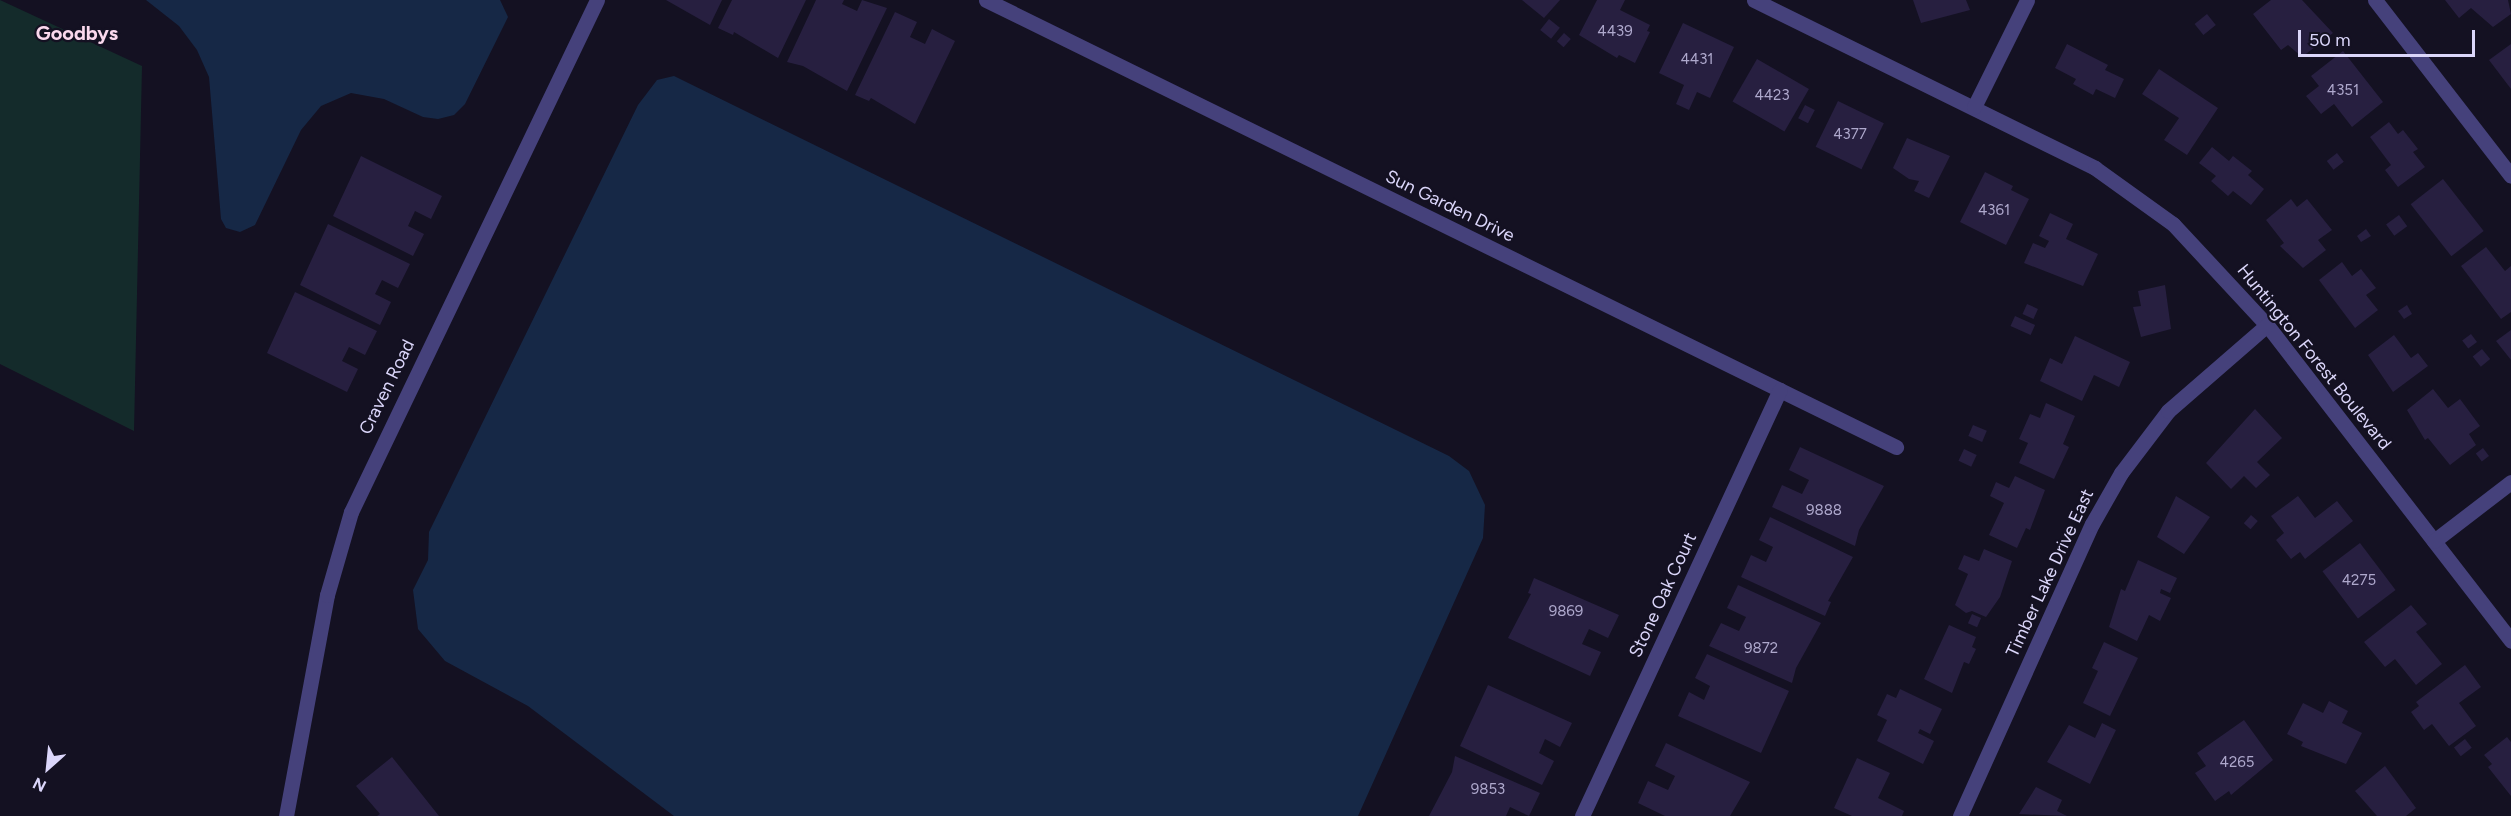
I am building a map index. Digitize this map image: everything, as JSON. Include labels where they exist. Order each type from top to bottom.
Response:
[{"type":"street","name":"Craven Road","points":[[286,816],[327,595],[351,512],[597,0]]},
{"type":"street","name":"Sun Garden Drive","points":[[986,0],[1896,447]]},
{"type":"street","name":"Huntington Forest Boulevard","points":[[1754,0],[2095,168],[2145,202],[2232,284],[2267,325],[2511,641]]},
{"type":"street","points":[[1974,107],[2027,0]]},
{"type":"street","points":[[2375,0],[2511,176]]},
{"type":"street","name":"Timber Lake Drive East","points":[[1960,816],[2092,524],[2121,473],[2168,411],[2267,325]]},
{"type":"street","name":"Stone Oak Court","points":[[1582,816],[1780,390]]},
{"type":"street","points":[[2434,541],[2511,482]]},
{"type":"green space","points":[[0,0],[142,66],[134,431],[0,364]]},
{"type":"water","points":[[146,0],[500,0],[508,17],[465,104],[454,115],[438,119],[423,117],[384,99],[351,93],[321,106],[301,130],[255,225],[240,232],[226,228],[221,219],[209,77],[197,50],[179,26]]},
{"type":"water","points":[[674,76],[1449,456],[1469,471],[1485,505],[1483,538],[1358,816],[674,816],[528,706],[445,661],[418,629],[413,590],[428,560],[429,532],[638,105],[657,80]]},
{"type":"building","points":[[666,0],[722,0],[710,25]]},
{"type":"building","points":[[732,0],[806,0],[778,58],[734,32],[733,35],[718,28]]},
{"type":"building","points":[[816,0],[844,0],[842,4],[857,11],[862,0],[887,8],[847,91],[803,66],[787,62]]},
{"type":"building","points":[[1522,0],[1560,0],[1544,18]]},
{"type":"building","points":[[1597,0],[1625,0],[1620,10],[1650,25],[1647,31],[1650,32],[1635,63],[1619,55],[1617,58],[1579,35]]},
{"type":"building","points":[[1913,0],[1966,0],[1970,10],[1921,23]]},
{"type":"building","points":[[2271,0],[2302,0],[2333,33],[2302,57],[2288,45],[2281,50],[2253,14]]},
{"type":"building","points":[[2445,0],[2508,0],[2511,14],[2493,27],[2471,8],[2459,18]]},
{"type":"building","points":[[895,12],[917,22],[910,37],[925,44],[932,29],[955,41],[915,124],[871,98],[869,101],[855,95]]},
{"type":"building","points":[[2207,14],[2216,25],[2203,35],[2195,24]]},
{"type":"building","points":[[1549,19],[1560,28],[1551,39],[1540,30]]},
{"type":"building","points":[[1683,23],[1734,47],[1710,98],[1697,92],[1689,110],[1676,104],[1684,85],[1659,73]]},
{"type":"building","points":[[1564,33],[1571,39],[1564,47],[1557,41]]},
{"type":"building","points":[[2067,44],[2108,65],[2105,70],[2124,79],[2115,98],[2096,89],[2093,95],[2073,84],[2076,79],[2055,68]]},
{"type":"building","points":[[2511,44],[2511,89],[2489,60]]},
{"type":"building","points":[[2343,51],[2383,102],[2352,127],[2334,104],[2321,114],[2306,96],[2319,86],[2311,76]]},
{"type":"building","points":[[1757,59],[1809,89],[1784,131],[1732,101]]},
{"type":"building","points":[[2159,69],[2218,108],[2187,155],[2164,140],[2179,118],[2142,94]]},
{"type":"building","points":[[1838,101],[1884,123],[1861,169],[1816,147]]},
{"type":"building","points":[[1805,105],[1815,110],[1808,123],[1798,118]]},
{"type":"building","points":[[2389,122],[2398,134],[2403,130],[2418,149],[2413,152],[2425,167],[2398,187],[2385,170],[2391,165],[2370,137]]},
{"type":"building","points":[[1907,138],[1950,156],[1929,198],[1914,191],[1919,181],[1909,179],[1893,168]]},
{"type":"building","points":[[2212,147],[2229,161],[2233,156],[2252,171],[2248,175],[2264,189],[2251,205],[2233,191],[2228,196],[2211,181],[2216,176],[2199,163]]},
{"type":"building","points":[[2337,153],[2344,162],[2334,170],[2327,161]]},
{"type":"building","points":[[361,156],[442,196],[431,219],[415,211],[408,226],[424,234],[413,256],[333,216]]},
{"type":"building","points":[[1985,172],[2013,186],[2011,190],[2029,199],[2006,245],[1960,222]]},
{"type":"building","points":[[2443,179],[2484,231],[2451,256],[2411,204]]},
{"type":"building","points":[[2291,199],[2297,207],[2307,199],[2332,230],[2318,240],[2326,250],[2303,268],[2280,246],[2284,243],[2266,220]]},
{"type":"building","points":[[2050,213],[2073,224],[2066,239],[2098,254],[2083,286],[2024,263],[2033,243],[2045,248],[2049,241],[2039,236]]},
{"type":"building","points":[[2399,215],[2407,226],[2394,236],[2386,224]]},
{"type":"building","points":[[328,224],[410,264],[398,288],[382,280],[375,294],[391,302],[380,325],[300,285]]},
{"type":"building","points":[[2366,229],[2371,236],[2361,242],[2357,236]]},
{"type":"building","points":[[2486,247],[2505,271],[2511,266],[2511,312],[2501,319],[2461,266]]},
{"type":"building","points":[[2342,262],[2352,276],[2361,269],[2376,288],[2366,295],[2378,310],[2355,328],[2319,280]]},
{"type":"building","points":[[2165,285],[2171,329],[2141,337],[2133,307],[2141,306],[2138,291]]},
{"type":"building","points":[[295,292],[377,331],[365,355],[349,347],[342,361],[358,369],[347,392],[267,353]]},
{"type":"building","points":[[2027,304],[2038,309],[2033,319],[2023,314]]},
{"type":"building","points":[[2407,305],[2412,314],[2404,319],[2398,311]]},
{"type":"building","points":[[2015,316],[2035,325],[2031,335],[2011,326]]},
{"type":"building","points":[[2511,330],[2511,360],[2496,341]]},
{"type":"building","points":[[2471,334],[2477,342],[2468,349],[2462,341]]},
{"type":"building","points":[[2394,335],[2411,358],[2418,353],[2428,366],[2393,392],[2368,355]]},
{"type":"building","points":[[2075,336],[2130,362],[2119,387],[2094,375],[2082,401],[2040,381],[2050,358],[2062,364]]},
{"type":"building","points":[[2482,349],[2490,359],[2481,367],[2473,357]]},
{"type":"building","points":[[2433,389],[2448,408],[2460,399],[2480,426],[2469,434],[2476,445],[2450,465],[2428,438],[2425,440],[2407,410]]},
{"type":"building","points":[[2046,403],[2075,416],[2063,444],[2069,447],[2054,479],[2019,463],[2028,443],[2019,439],[2030,414],[2040,418]]},
{"type":"building","points":[[2255,409],[2282,438],[2257,462],[2270,475],[2256,488],[2244,476],[2231,489],[2206,463]]},
{"type":"building","points":[[1973,425],[1987,431],[1982,442],[1968,436]]},
{"type":"building","points":[[1800,447],[1884,486],[1859,530],[1855,546],[1772,507],[1782,485],[1802,494],[1809,480],[1789,470]]},
{"type":"building","points":[[2483,448],[2489,456],[2482,461],[2476,453]]},
{"type":"building","points":[[1964,449],[1977,455],[1971,467],[1959,461]]},
{"type":"building","points":[[2015,476],[2045,490],[2030,530],[2026,528],[2017,548],[1989,535],[2004,503],[1990,496],[1996,482],[2009,488]]},
{"type":"building","points":[[2176,496],[2210,517],[2184,554],[2157,537]]},
{"type":"building","points":[[2298,496],[2315,518],[2337,501],[2353,521],[2305,559],[2300,552],[2291,559],[2276,540],[2284,533],[2271,516]]},
{"type":"building","points":[[2251,515],[2258,521],[2251,529],[2244,523]]},
{"type":"building","points":[[1770,517],[1853,557],[1828,601],[1831,602],[1825,616],[1741,577],[1751,555],[1766,562],[1773,547],[1759,540]]},
{"type":"building","points":[[2360,543],[2396,590],[2358,618],[2322,571]]},
{"type":"building","points":[[1984,549],[2012,561],[2000,597],[1986,617],[1972,611],[1966,613],[1955,605],[1968,574],[1958,569],[1964,555],[1979,561]]},
{"type":"building","points":[[2138,560],[2177,578],[2170,593],[2161,589],[2160,593],[2171,598],[2160,621],[2149,615],[2137,641],[2109,627],[2121,589],[2125,591]]},
{"type":"building","points":[[1534,578],[1619,615],[1608,638],[1589,629],[1582,644],[1601,652],[1590,676],[1508,638],[1531,594],[1528,593]]},
{"type":"building","points":[[1738,585],[1821,623],[1796,668],[1792,683],[1709,646],[1721,623],[1739,631],[1746,617],[1727,608]]},
{"type":"building","points":[[2411,605],[2427,624],[2416,632],[2442,664],[2416,685],[2395,659],[2385,667],[2364,642]]},
{"type":"building","points":[[1972,614],[1981,618],[1977,627],[1968,623]]},
{"type":"building","points":[[1949,625],[1976,637],[1972,647],[1976,649],[1969,664],[1964,662],[1952,693],[1924,679]]},
{"type":"building","points":[[2104,642],[2138,658],[2110,716],[2083,703],[2098,671],[2092,668]]},
{"type":"building","points":[[1707,654],[1789,691],[1761,753],[1678,716],[1689,692],[1704,700],[1710,686],[1695,678]]},
{"type":"building","points":[[2465,665],[2481,687],[2459,703],[2476,726],[2449,746],[2432,724],[2424,730],[2411,712],[2419,706],[2416,702]]},
{"type":"building","points":[[1488,685],[1572,723],[1560,747],[1545,739],[1539,753],[1554,761],[1542,785],[1460,746]]},
{"type":"building","points":[[1900,689],[1942,709],[1930,734],[1920,729],[1918,733],[1934,741],[1923,764],[1877,741],[1887,720],[1877,715],[1887,694],[1896,698]]},
{"type":"building","points":[[2329,701],[2348,711],[2342,723],[2362,733],[2346,764],[2301,746],[2303,742],[2287,734],[2303,703],[2323,713]]},
{"type":"building","points":[[2244,720],[2273,760],[2231,795],[2229,791],[2215,801],[2195,773],[2206,766],[2197,753]]},
{"type":"building","points":[[2102,723],[2116,730],[2090,784],[2047,762],[2069,725],[2095,738]]},
{"type":"building","points":[[2507,737],[2511,742],[2511,796],[2488,767],[2492,764],[2484,755]]},
{"type":"building","points":[[2465,739],[2472,748],[2461,756],[2454,748]]},
{"type":"building","points":[[1666,743],[1750,782],[1730,816],[1665,816],[1638,803],[1648,781],[1668,790],[1675,776],[1655,766]]},
{"type":"building","points":[[1455,756],[1540,793],[1529,816],[1510,807],[1506,816],[1429,816],[1452,772]]},
{"type":"building","points":[[392,757],[439,816],[377,816],[380,814],[356,786]]},
{"type":"building","points":[[1857,758],[1890,773],[1878,798],[1904,811],[1902,816],[1852,816],[1834,808]]},
{"type":"building","points":[[2385,766],[2416,808],[2406,816],[2377,816],[2355,791]]},
{"type":"building","points":[[2036,787],[2062,800],[2057,811],[2067,816],[2019,814]]},
{"type":"district","name":"Goodbys","points":[[77,33]]}]
